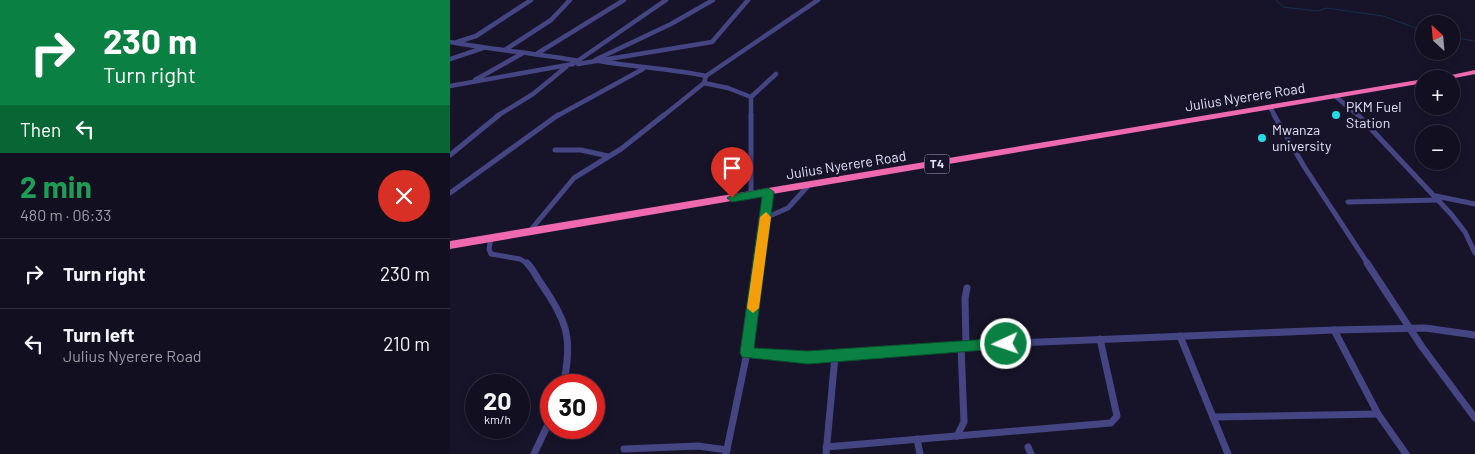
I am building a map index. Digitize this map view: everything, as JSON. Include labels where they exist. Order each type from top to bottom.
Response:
[{"type":"highway","points":[[1460,75],[1475,72]]},
{"type":"highway","name":"Julius Nyerere Road","points":[[450,245],[1415,83]]},
{"type":"street","points":[[452,42],[476,36],[531,0]]},
{"type":"street","points":[[505,50],[550,20],[570,0]]},
{"type":"street","points":[[538,53],[624,0]]},
{"type":"street","points":[[450,155],[490,120],[533,94],[570,65],[579,61],[623,28],[666,0]]},
{"type":"street","points":[[591,62],[671,24],[713,0]]},
{"type":"street","points":[[450,86],[712,42],[748,0]]},
{"type":"street","points":[[529,232],[574,178],[608,156],[704,82],[706,76],[818,0]]},
{"type":"street","points":[[452,42],[483,48],[538,53],[579,61]]},
{"type":"street","points":[[450,60],[483,48]]},
{"type":"street","points":[[471,82],[525,52]]},
{"type":"street","points":[[599,61],[643,69],[680,71],[706,76]]},
{"type":"street","points":[[450,193],[562,112],[643,69]]},
{"type":"street","points":[[751,195],[751,97],[776,74]]},
{"type":"street","points":[[704,82],[728,88],[751,97]]},
{"type":"street","points":[[1335,96],[1370,124],[1437,198],[1466,231],[1475,253]]},
{"type":"street","points":[[1270,107],[1305,168],[1422,347],[1475,418]]},
{"type":"street","points":[[555,150],[580,150],[608,156]]},
{"type":"street","points":[[766,218],[788,208],[808,186]]},
{"type":"street","points":[[624,449],[698,446],[726,452],[747,353],[768,192]]},
{"type":"street","points":[[1348,202],[1437,198],[1475,204]]},
{"type":"street","points":[[491,238],[490,254],[498,257],[516,258],[529,264],[562,314],[569,331],[570,340],[566,374]]},
{"type":"street","points":[[957,436],[964,422],[963,346],[967,288]]},
{"type":"street","points":[[747,353],[776,357],[835,356],[963,346],[1100,339],[1411,328],[1444,329],[1475,335]]},
{"type":"street","points":[[1334,330],[1378,414],[1406,454]]},
{"type":"street","points":[[1180,336],[1228,454]]},
{"type":"street","points":[[835,356],[826,451],[918,439],[1111,422],[1115,420],[1116,410],[1100,339]]},
{"type":"street","points":[[1213,418],[1378,414]]},
{"type":"street","points":[[534,454],[541,439]]},
{"type":"street","points":[[918,439],[920,454]]},
{"type":"waterway","points":[[1276,0],[1283,7],[1318,11],[1327,8],[1383,16],[1415,28]]},
{"type":"waterway","points":[[1460,38],[1475,41]]},
{"type":"slow traffic","points":[[753,308],[766,217]]},
{"type":"place","name":"PKM Fuel Station","points":[[1336,115]]},
{"type":"place","name":"Mwanza university","points":[[1262,138]]},
{"type":"route","points":[[732,198],[768,192],[747,353],[776,357],[808,357],[966,345],[1006,344]]}]
